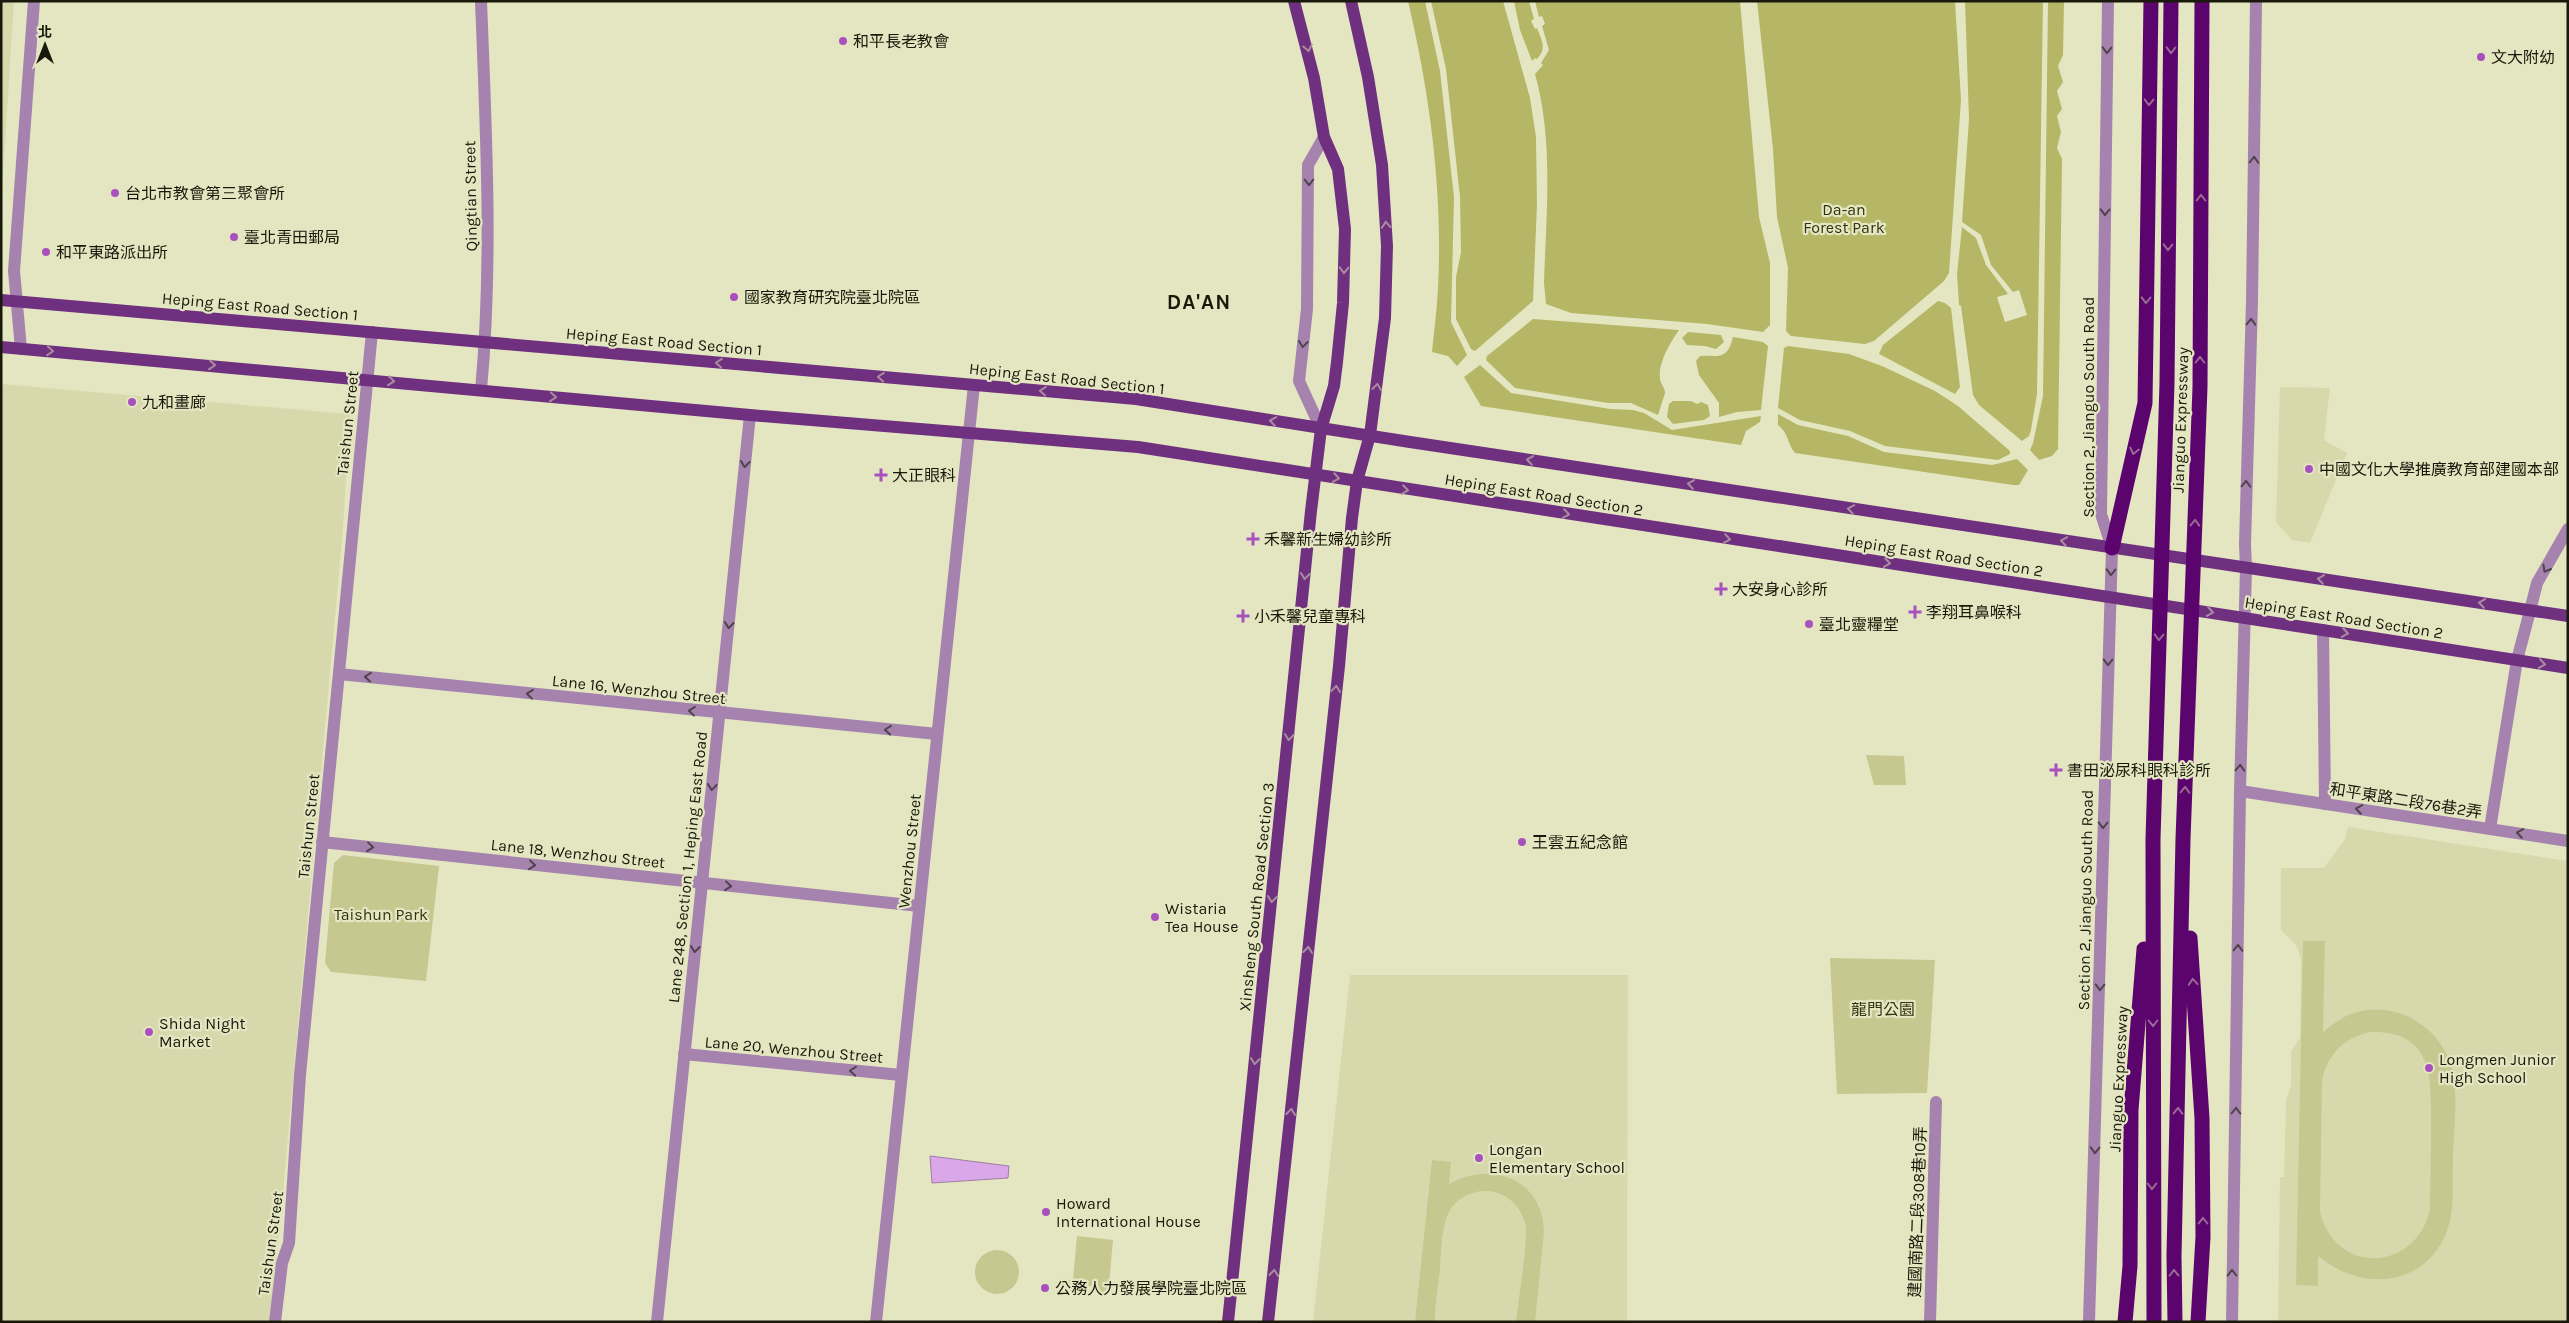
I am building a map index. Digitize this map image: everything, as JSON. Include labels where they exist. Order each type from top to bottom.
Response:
[{"type":"highway","points":[[2112,548],[2145,404],[2151,1]]},
{"type":"highway","name":"Jianguo Expressway","points":[[2154,1322],[2153,839],[2166,383],[2171,1]]},
{"type":"highway","name":"Jianguo Expressway","points":[[2175,1322],[2174,1256],[2181,940],[2200,386],[2202,1]]},
{"type":"highway","name":"Jianguo Expressway","points":[[2125,1322],[2130,1266],[2131,1110],[2153,839]]},
{"type":"highway","name":"Jianguo Expressway","points":[[2184,839],[2202,1118],[2203,1237],[2198,1322]]},
{"type":"main road","name":"Xinsheng South Road Section 3","points":[[1228,1322],[1316,475],[1322,429],[1334,386],[1344,303],[1345,229],[1338,169],[1324,137],[1312,69],[1294,1]]},
{"type":"main road","points":[[1268,1322],[1357,481],[1370,435],[1385,318],[1388,246],[1382,165],[1368,77],[1351,1]]},
{"type":"main road","name":"Heping East Road Section 1","points":[[1,300],[1136,399],[1322,429]]},
{"type":"main road","points":[[1,347],[750,415],[1138,447],[1316,475]]},
{"type":"main road","name":"Heping East Road Section 2","points":[[1322,429],[2568,616]]},
{"type":"main road","name":"Heping East Road Section 2","points":[[1316,475],[2568,668]]},
{"type":"street","points":[[22,349],[14,271],[34,1]]},
{"type":"street","name":"Qingtian Street","points":[[480,390],[485,342],[486,148],[481,1]]},
{"type":"street","name":"Section 2, Jianguo South Road","points":[[2088,1321],[2112,548],[2102,514],[2108,1]]},
{"type":"street","points":[[2232,1322],[2240,791],[2252,302],[2256,1]]},
{"type":"street","points":[[1322,429],[1299,381],[1307,309],[1308,165],[1324,137]]},
{"type":"street","name":"Taishun Street","points":[[275,1322],[282,1263],[290,1243],[300,1075],[372,332]]},
{"type":"street","name":"Wenzhou Street","points":[[876,1322],[974,384]]},
{"type":"street","name":"Lane 248, Section 1, Heping East Road","points":[[657,1322],[750,415]]},
{"type":"street","points":[[2490,829],[2517,660],[2530,610],[2537,584],[2568,530]]},
{"type":"street","points":[[2323,630],[2325,804]]},
{"type":"street","name":"Lane 16, Wenzhou Street","points":[[339,674],[720,714],[937,734]]},
{"type":"street","name":"和平東路二段76巷2弄","points":[[2240,791],[2568,841]]},
{"type":"street","name":"Lane 18, Wenzhou Street","points":[[322,842],[920,906]]},
{"type":"street","name":"Lane 20, Wenzhou Street","points":[[684,1054],[901,1075]]},
{"type":"street","name":"建國南路二段308巷10弄","points":[[1930,1322],[1936,1102]]},
{"type":"shaded area","points":[[1,1],[14,1],[1,206]]},
{"type":"shaded area","name":"Shida Night Market","points":[[1,384],[350,414],[343,529],[279,1236],[269,1322],[1,1322]]},
{"type":"shaded area","name":"中國文化大學推廣教育部建國本部","points":[[2280,387],[2330,388],[2324,440],[2347,453],[2310,543],[2292,540],[2276,522]]},
{"type":"shaded area","name":"Longmen Junior High School","points":[[2348,827],[2568,861],[2568,1322],[2278,1322],[2280,1177],[2284,1177],[2286,1100],[2291,1085],[2291,1051],[2300,1038],[2301,959],[2296,945],[2281,930],[2281,868],[2324,868],[2345,839]]},
{"type":"shaded area","name":"Longan Elementary School","points":[[1350,975],[1628,975],[1627,1322],[1313,1322]]},
{"type":"shaded area","points":[[930,1156],[1009,1166],[1008,1178],[932,1183]]},
{"type":"green space","points":[[1408,1],[1425,1],[1440,71],[1454,197],[1451,322],[1467,355],[1457,366],[1448,356],[1432,352],[1438,296],[1439,215],[1437,179],[1423,72]]},
{"type":"green space","points":[[1431,1],[1503,1],[1530,98],[1536,137],[1537,204],[1533,301],[1475,351],[1471,349],[1456,319],[1456,277],[1461,252],[1460,197],[1446,69]]},
{"type":"green space","points":[[1514,1],[1529,1],[1534,19],[1531,21],[1535,29],[1537,28],[1542,41],[1543,48],[1540,55],[1532,61],[1520,30]]},
{"type":"green space","points":[[1535,1],[1740,1],[1759,217],[1770,263],[1770,325],[1763,332],[1707,324],[1571,313],[1546,304],[1544,283],[1547,152],[1541,100],[1535,74],[1543,65],[1541,63],[1549,50],[1542,26],[1545,24],[1542,16],[1539,17]]},
{"type":"green space","name":"Da-an Forest Park","points":[[1757,1],[1955,1],[1961,100],[1949,273],[1944,281],[1874,341],[1865,344],[1791,336],[1786,331],[1788,268],[1777,217],[1773,149]]},
{"type":"green space","points":[[1965,1],[2043,1],[2037,394],[2031,430],[2029,436],[2022,441],[1979,405],[1973,395],[1961,306],[1959,305],[1957,274],[1962,227],[1976,238],[1986,265],[2008,294],[1997,297],[2005,322],[2027,315],[2019,290],[2013,292],[1991,265],[1981,235],[1962,222],[1969,119]]},
{"type":"green space","points":[[2048,1],[2064,1],[2063,55],[2058,66],[2063,82],[2057,91],[2062,109],[2057,116],[2061,132],[2057,148],[2062,159],[2058,449],[2052,456],[2039,460],[2030,450],[2043,396]]},
{"type":"green space","points":[[1938,301],[1945,303],[1951,308],[1960,387],[1955,394],[1879,354],[1883,345]]},
{"type":"green space","points":[[1533,319],[1679,330],[1661,366],[1660,380],[1665,393],[1658,415],[1631,403],[1608,403],[1515,388],[1486,360],[1487,356]]},
{"type":"green space","points":[[1688,332],[1721,335],[1724,342],[1716,349],[1687,345],[1682,338]]},
{"type":"green space","points":[[1733,337],[1763,342],[1768,346],[1761,410],[1737,412],[1719,417],[1719,403],[1699,375],[1696,361],[1700,356],[1717,356],[1725,353],[1731,345]]},
{"type":"green space","points":[[1788,346],[1849,354],[1882,366],[1935,391],[1958,406],[2010,451],[2010,454],[1998,460],[1885,446],[1850,431],[1800,420],[1778,408],[1784,348]]},
{"type":"green space","points":[[1480,365],[1511,393],[1610,409],[1633,410],[1644,413],[1672,430],[1761,416],[1760,422],[1746,431],[1741,445],[1481,406],[1464,377]]},
{"type":"green space","points":[[1673,401],[1691,401],[1697,404],[1701,402],[1708,405],[1710,416],[1704,420],[1673,424],[1667,417],[1669,404]]},
{"type":"green space","points":[[1778,414],[1798,425],[1848,436],[1884,452],[1992,465],[2017,459],[2028,470],[2019,485],[2013,485],[1795,453],[1784,431],[1778,425]]},
{"type":"green space","points":[[1866,755],[1904,756],[1906,785],[1874,785]]},
{"type":"green space","name":"Taishun Park","points":[[343,855],[439,866],[426,981],[331,972],[325,963],[334,863]]},
{"type":"green space","points":[[2303,941],[2325,941],[2323,1032],[2351,1014],[2367,1010],[2383,1010],[2399,1013],[2414,1019],[2427,1028],[2438,1040],[2446,1054],[2452,1069],[2455,1090],[2452,1205],[2450,1223],[2437,1250],[2424,1264],[2408,1273],[2390,1278],[2372,1279],[2353,1275],[2335,1268],[2318,1256],[2318,1286],[2296,1285]],"holes":[[[2370,1032],[2392,1034],[2408,1040],[2419,1050],[2426,1063],[2431,1096],[2430,1210],[2422,1231],[2409,1245],[2393,1255],[2375,1258],[2358,1256],[2342,1247],[2329,1233],[2320,1212],[2322,1081],[2332,1056],[2344,1043]]]},
{"type":"green space","name":"龍門公園","points":[[1830,958],[1935,960],[1927,1093],[1837,1094]]},
{"type":"green space","points":[[1432,1160],[1451,1162],[1449,1184],[1465,1177],[1482,1174],[1497,1175],[1512,1179],[1524,1187],[1534,1198],[1541,1213],[1544,1231],[1535,1322],[1516,1322],[1526,1243],[1523,1218],[1512,1201],[1503,1195],[1481,1191],[1465,1196],[1452,1207],[1444,1228],[1442,1240],[1435,1322],[1415,1322]]},
{"type":"green space","points":[[1077,1236],[1113,1240],[1108,1295],[1098,1294],[1099,1287],[1058,1283],[1058,1279],[1073,1280]]},
{"type":"green space","points":[[997,1250],[1009,1254],[1015,1260],[1019,1272],[1015,1284],[1009,1290],[997,1294],[985,1290],[979,1284],[975,1272],[979,1260],[985,1254]]},
{"type":"place","name":"和平長老教會","points":[[843,41]]},
{"type":"place","name":"文大附幼","points":[[2481,57]]},
{"type":"place","name":"台北市教會第三聚會所","points":[[115,193]]},
{"type":"place","name":"臺北青田郵局","points":[[234,237]]},
{"type":"place","name":"和平東路派出所","points":[[46,252]]},
{"type":"place","name":"國家教育研究院臺北院區","points":[[734,297]]},
{"type":"place","name":"九和畫廊","points":[[132,402]]},
{"type":"place","name":"中國文化大學推廣教育部建國本部","points":[[2309,469]]},
{"type":"place","name":"大正眼科","points":[[881,475]]},
{"type":"place","name":"禾馨新生婦幼診所","points":[[1253,539]]},
{"type":"place","name":"大安身心診所","points":[[1721,589]]},
{"type":"place","name":"李翔耳鼻喉科","points":[[1915,612]]},
{"type":"place","name":"小禾馨兒童專科","points":[[1243,616]]},
{"type":"place","name":"臺北靈糧堂","points":[[1809,624]]},
{"type":"place","name":"書田泌尿科眼科診所","points":[[2056,770]]},
{"type":"place","name":"王雲五紀念館","points":[[1522,842]]},
{"type":"place","name":"Wistaria Tea House","points":[[1155,917]]},
{"type":"place","name":"Shida Night Market","points":[[149,1032]]},
{"type":"place","name":"Longmen Junior High School","points":[[2429,1068]]},
{"type":"place","name":"Longan Elementary School","points":[[1479,1158]]},
{"type":"place","name":"Howard International House","points":[[1046,1212]]},
{"type":"place","name":"公務人力發展學院臺北院區","points":[[1045,1288]]},
{"type":"district","name":"DA'AN","points":[[1199,302]]}]
